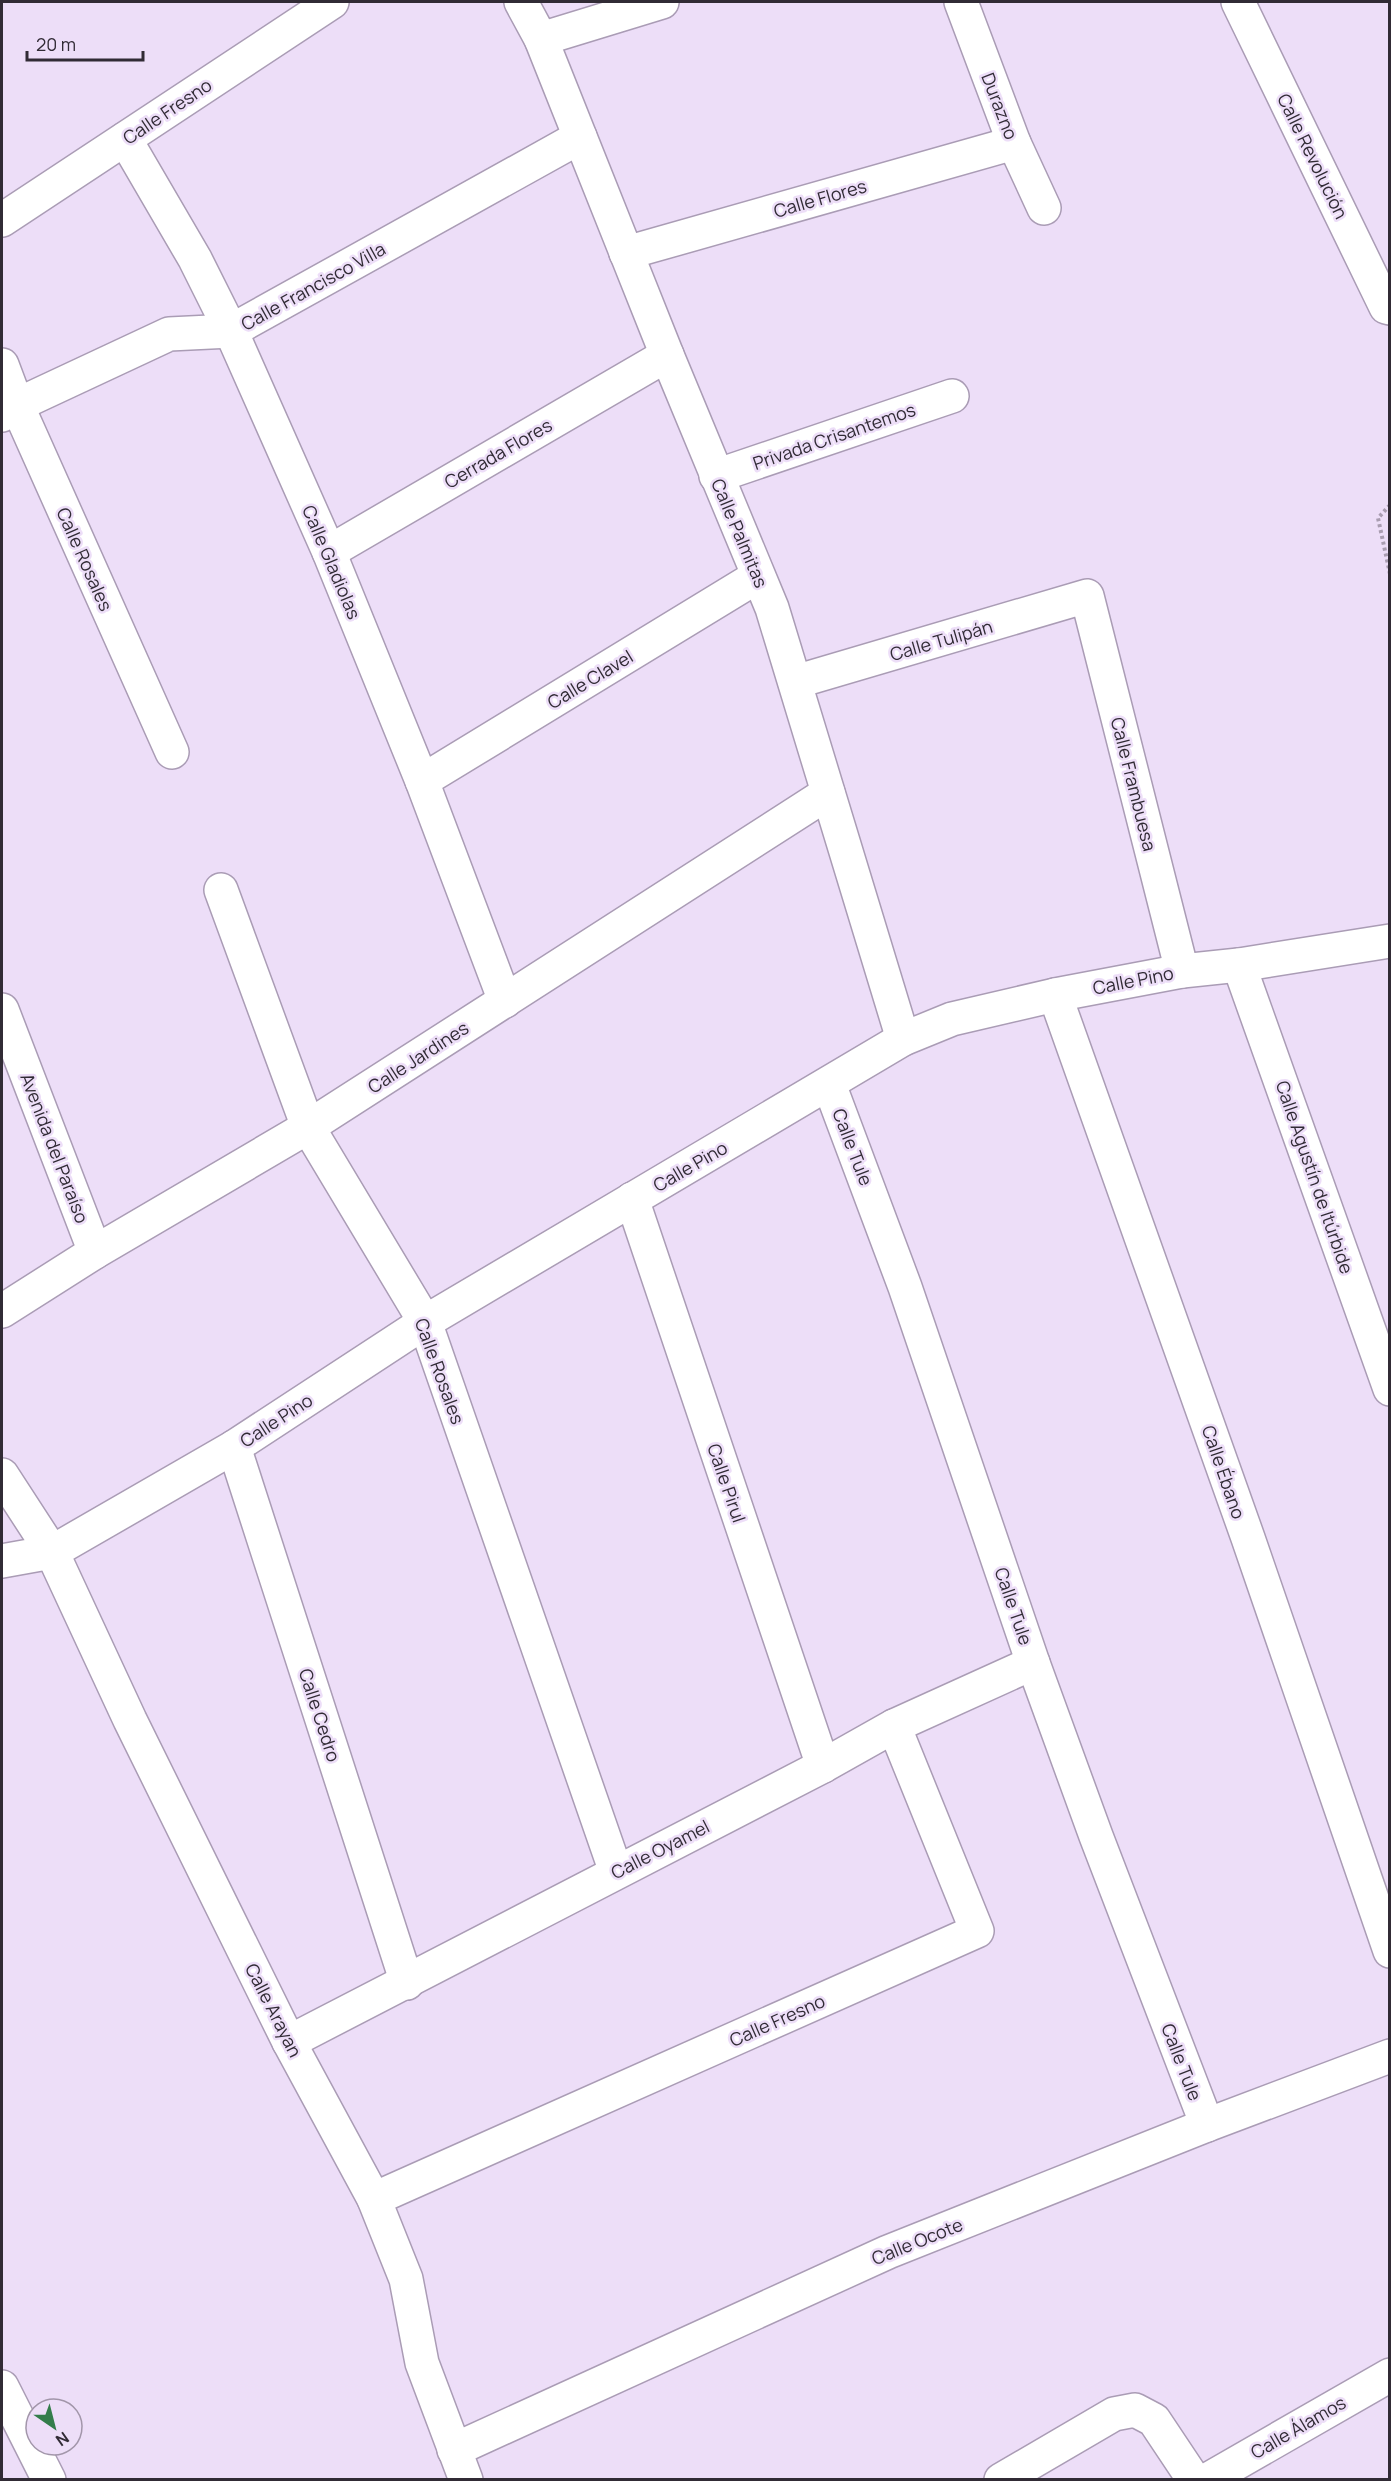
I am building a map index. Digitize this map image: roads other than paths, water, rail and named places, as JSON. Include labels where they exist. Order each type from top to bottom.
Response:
[{"type":"street","name":"Calle Fresno","points":[[2,220],[332,2]]},
{"type":"street","points":[[521,2],[541,39],[662,2]]},
{"type":"street","name":"Durazno","points":[[962,2],[1014,143],[1044,208]]},
{"type":"street","name":"Calle Revolución","points":[[1238,2],[1386,307],[1389,308]]},
{"type":"street","name":"Calle Palmitas","points":[[541,39],[716,476],[772,608],[903,1039]]},
{"type":"street","name":"Calle Francisco Villa","points":[[9,410],[169,333],[231,331],[580,137]]},
{"type":"street","name":"Calle Gladiolas","points":[[125,139],[195,259],[231,331],[329,552],[422,781],[505,1001]]},
{"type":"street","name":"Calle Flores","points":[[626,253],[1014,143]]},
{"type":"street","name":"Cerrada Flores","points":[[329,552],[667,355]]},
{"type":"street","name":"Calle Rosales","points":[[2,365],[9,410],[172,752]]},
{"type":"street","name":"Privada Crisantemos","points":[[716,476],[952,396]]},
{"type":"street","name":"Calle Clavel","points":[[422,781],[758,576]]},
{"type":"street","name":"Calle Tulipán","points":[[795,682],[1087,596]]},
{"type":"street","name":"Calle Frambuesa","points":[[1087,596],[1182,971]]},
{"type":"street","name":"Calle Jardines","points":[[2,1311],[95,1251],[308,1127],[828,793]]},
{"type":"street","name":"Calle Rosales","points":[[221,890],[308,1127],[425,1322],[616,1872]]},
{"type":"street","name":"Calle Pino","points":[[2,1561],[52,1552],[234,1447],[425,1322],[903,1039],[952,1019],[1055,994],[1182,971],[1239,965],[1389,941]]},
{"type":"street","name":"Calle Agustín de Itúrbide","points":[[1239,965],[1389,1389]]},
{"type":"street","name":"Calle Ébano","points":[[1055,994],[1248,1538],[1389,1951]]},
{"type":"street","name":"Avenida del Paraíso","points":[[2,1010],[95,1251]]},
{"type":"street","name":"Calle Tule","points":[[829,1084],[905,1287],[1033,1663],[1206,2125]]},
{"type":"street","name":"Calle Pirul","points":[[632,1199],[823,1766]]},
{"type":"street","name":"Calle Cedro","points":[[234,1447],[407,1983]]},
{"type":"street","name":"Calle Arayan","points":[[2,1475],[52,1552],[130,1720],[289,2042],[374,2199],[406,2279],[422,2363],[460,2465]]},
{"type":"street","name":"Calle Oyamel","points":[[289,2042],[823,1766],[894,1726],[1033,1663]]},
{"type":"street","name":"Calle Fresno","points":[[374,2199],[978,1931],[894,1726]]},
{"type":"street","name":"Calle Ocote","points":[[460,2465],[888,2252],[1206,2125],[1389,2056]]},
{"type":"street","name":"Calle Álamos","points":[[1207,2480],[1389,2376]]},
{"type":"street","points":[[2,2387],[49,2480]]},
{"type":"street","points":[[1001,2480],[1114,2414],[1135,2410],[1154,2420],[1194,2480]]}]
